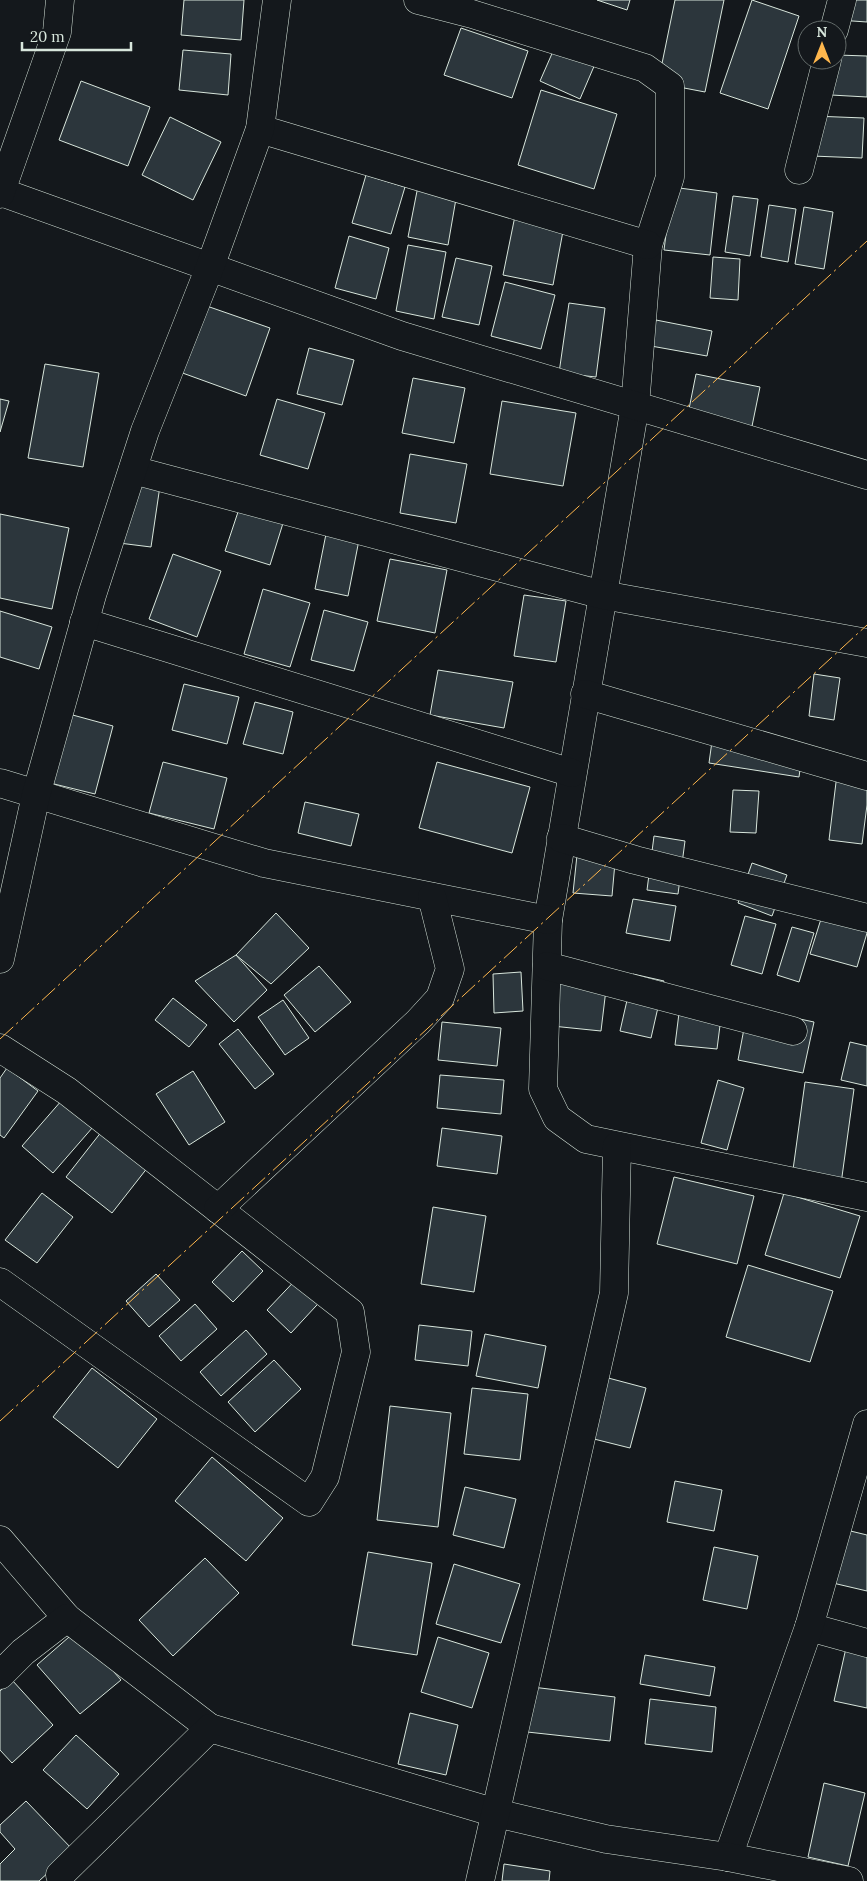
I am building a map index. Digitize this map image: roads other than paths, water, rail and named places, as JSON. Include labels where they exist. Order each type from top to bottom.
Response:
[{"type":"street","points":[[60,0],[57,32],[0,193],[402,336],[867,475]]},
{"type":"street","points":[[0,960],[36,795],[84,622],[145,431],[210,267],[260,130],[277,0]]},
{"type":"street","points":[[418,0],[474,7],[645,68],[670,86],[670,177],[648,245],[635,406],[548,920],[543,1090],[557,1118],[586,1139],[867,1197]]},
{"type":"street","points":[[837,20],[842,0]]},
{"type":"street","points":[[799,170],[824,70]]},
{"type":"street","points":[[260,130],[648,245]]},
{"type":"street","points":[[133,470],[603,595],[867,643]]},
{"type":"street","points":[[84,622],[572,773]]},
{"type":"street","points":[[585,694],[867,776]]},
{"type":"street","points":[[0,784],[264,863],[548,920]]},
{"type":"street","points":[[561,838],[636,860],[867,918]]},
{"type":"street","points":[[218,1209],[418,1022],[440,998],[450,969],[432,897]]},
{"type":"street","points":[[546,966],[793,1031]]},
{"type":"street","points":[[0,1048],[67,1091],[350,1312],[356,1352],[325,1477],[309,1502],[0,1282]]},
{"type":"street","points":[[480,1881],[614,1293],[617,1146]]},
{"type":"street","points":[[728,1857],[809,1627],[867,1424]]},
{"type":"street","points":[[0,1540],[67,1618],[210,1728],[496,1813],[606,1839],[728,1857],[849,1881]]},
{"type":"street","points":[[0,1675],[24,1652],[67,1618]]},
{"type":"street","points":[[809,1627],[867,1642]]},
{"type":"street","points":[[63,1879],[210,1728]]}]
